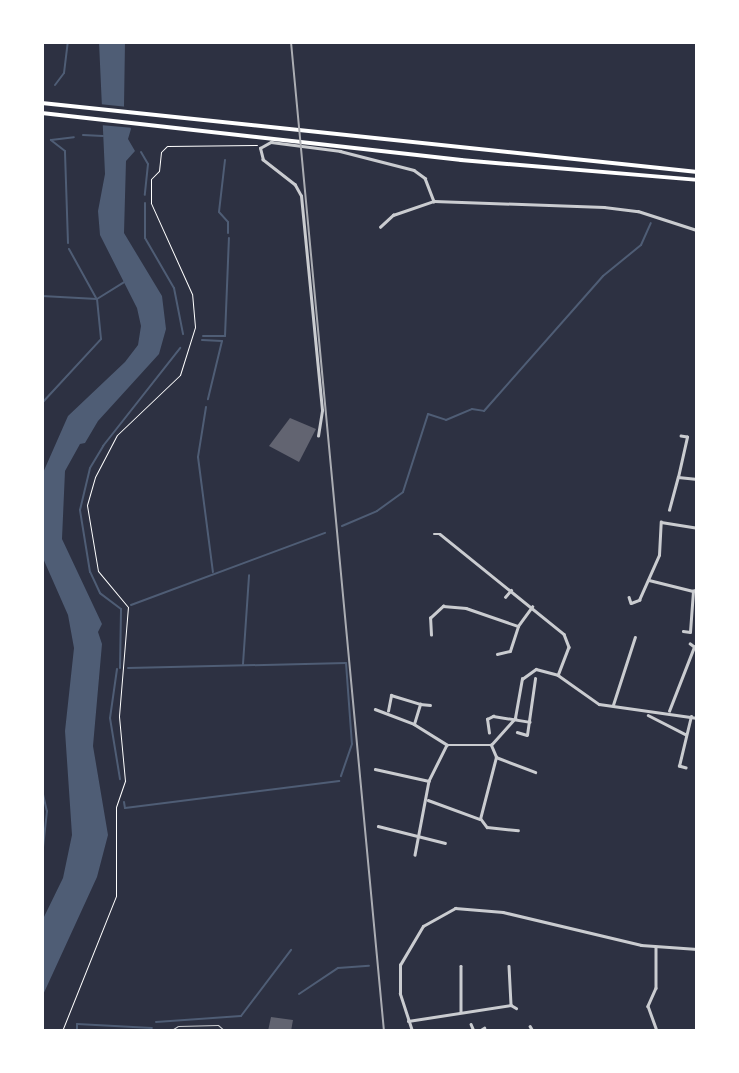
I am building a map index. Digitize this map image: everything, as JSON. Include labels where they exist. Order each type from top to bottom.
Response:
[{"type":"main road","points":[[42,103],[697,172]]},
{"type":"main road","points":[[42,113],[266,138],[339,149],[697,180]]},
{"type":"street","points":[[318,436],[322,411],[301,196],[295,185],[263,160],[262,145],[271,142],[339,149],[414,170],[425,178],[434,201]]},
{"type":"street","points":[[380,227],[393,215],[434,201],[604,207],[638,211],[697,230]]},
{"type":"street","points":[[669,510],[687,437],[681,436]]},
{"type":"street","points":[[678,477],[697,479]]},
{"type":"street","points":[[629,597],[628,602],[636,603],[649,580],[661,550],[661,522],[697,528]]},
{"type":"street","points":[[434,534],[440,534],[511,590],[567,640],[558,676]]},
{"type":"street","points":[[649,580],[695,590],[690,632],[682,631]]},
{"type":"street","points":[[505,597],[511,590]]},
{"type":"street","points":[[431,635],[430,618],[443,606],[466,608],[518,626]]},
{"type":"street","points":[[497,654],[510,651],[518,626],[532,607]]},
{"type":"street","points":[[613,705],[635,637]]},
{"type":"street","points":[[669,710],[694,647],[690,644]]},
{"type":"street","points":[[375,709],[388,711],[447,745],[491,745],[515,718],[525,674],[536,669],[558,676],[593,701],[669,710],[697,718]]},
{"type":"street","points":[[516,732],[527,735],[535,679]]},
{"type":"street","points":[[388,711],[391,695],[430,705]]},
{"type":"street","points":[[414,724],[420,704]]},
{"type":"street","points":[[648,715],[685,734]]},
{"type":"street","points":[[686,768],[679,766],[691,716]]},
{"type":"street","points":[[489,733],[487,719],[515,718],[530,722]]},
{"type":"street","points":[[415,855],[428,800],[429,781],[447,745]]},
{"type":"street","points":[[480,818],[496,757],[491,745]]},
{"type":"street","points":[[496,757],[535,772]]},
{"type":"street","points":[[375,769],[429,781]]},
{"type":"street","points":[[428,800],[480,818],[486,827],[518,830]]},
{"type":"street","points":[[378,826],[445,843]]},
{"type":"street","points":[[412,1031],[399,985],[405,953],[428,921],[455,908],[492,910],[656,947],[697,949]]},
{"type":"street","points":[[656,947],[656,988],[649,1006],[657,1031]]},
{"type":"street","points":[[461,966],[461,1012]]},
{"type":"street","points":[[509,967],[511,1005]]},
{"type":"street","points":[[408,1021],[511,1005],[516,1008]]},
{"type":"street","points":[[471,1024],[474,1031]]},
{"type":"street","points":[[530,1026],[533,1031]]},
{"type":"street","points":[[480,1031],[484,1028]]},
{"type":"street","points":[[584,1031],[592,1031]]},
{"type":"lane","points":[[170,1031],[178,1026],[218,1024],[225,1031]]},
{"type":"path","points":[[62,1031],[116,896],[116,807],[125,781],[119,716],[128,607],[98,571],[88,505],[95,477],[117,435],[180,375],[195,327],[192,294],[154,213],[151,179],[159,171],[161,152],[167,146],[262,145]]},
{"type":"water","points":[[99,42],[125,42],[124,106],[131,129],[128,139],[135,151],[126,161],[124,233],[162,296],[166,329],[159,354],[98,421],[85,443],[80,444],[65,471],[62,539],[102,624],[98,632],[102,644],[93,746],[108,835],[97,877],[42,997],[42,921],[63,878],[72,835],[65,731],[74,648],[68,615],[42,556],[42,475],[68,416],[125,362],[138,345],[141,326],[137,308],[100,235],[98,211],[105,174]]},
{"type":"pier","points":[[99,104],[128,107],[134,128],[100,125]]},
{"type":"building","points":[[290,418],[316,429],[299,462],[269,446]]},
{"type":"building","points":[[271,1017],[293,1020],[291,1031],[268,1031]]},
{"type":"waterway","points":[[55,85],[64,73],[68,42]]},
{"type":"waterway","points":[[83,135],[103,136]]},
{"type":"waterway","points":[[68,243],[65,151],[51,140],[74,137]]},
{"type":"waterway","points":[[141,152],[148,164],[145,195]]},
{"type":"waterway","points":[[225,160],[219,212],[228,222],[228,233]]},
{"type":"waterway","points":[[145,203],[145,238],[174,288],[183,334]]},
{"type":"waterway","points":[[342,526],[377,511],[403,492],[428,414],[446,420],[472,409],[484,411],[603,276],[641,245],[651,223]]},
{"type":"waterway","points":[[203,336],[225,336],[229,238]]},
{"type":"waterway","points":[[69,249],[96,298]]},
{"type":"waterway","points":[[42,403],[101,339],[97,299],[124,282]]},
{"type":"waterway","points":[[42,296],[97,299]]},
{"type":"waterway","points":[[202,340],[222,341],[208,399]]},
{"type":"waterway","points":[[120,668],[121,609],[100,593],[90,572],[80,510],[90,468],[103,446],[180,348]]},
{"type":"waterway","points":[[206,407],[198,457],[213,572]]},
{"type":"waterway","points":[[131,605],[325,533]]},
{"type":"waterway","points":[[243,664],[249,575]]},
{"type":"waterway","points":[[42,642],[42,657]]},
{"type":"waterway","points":[[128,668],[346,663],[352,744],[341,776]]},
{"type":"waterway","points":[[117,669],[110,718],[120,779]]},
{"type":"waterway","points":[[124,802],[125,808],[339,781]]},
{"type":"waterway","points":[[42,790],[47,811],[42,856]]},
{"type":"waterway","points":[[156,1022],[241,1016],[291,950]]},
{"type":"waterway","points":[[299,994],[338,968],[369,966]]},
{"type":"waterway","points":[[77,1031],[77,1024],[152,1028]]},
{"type":"railway","points":[[291,42],[384,1031]]}]
